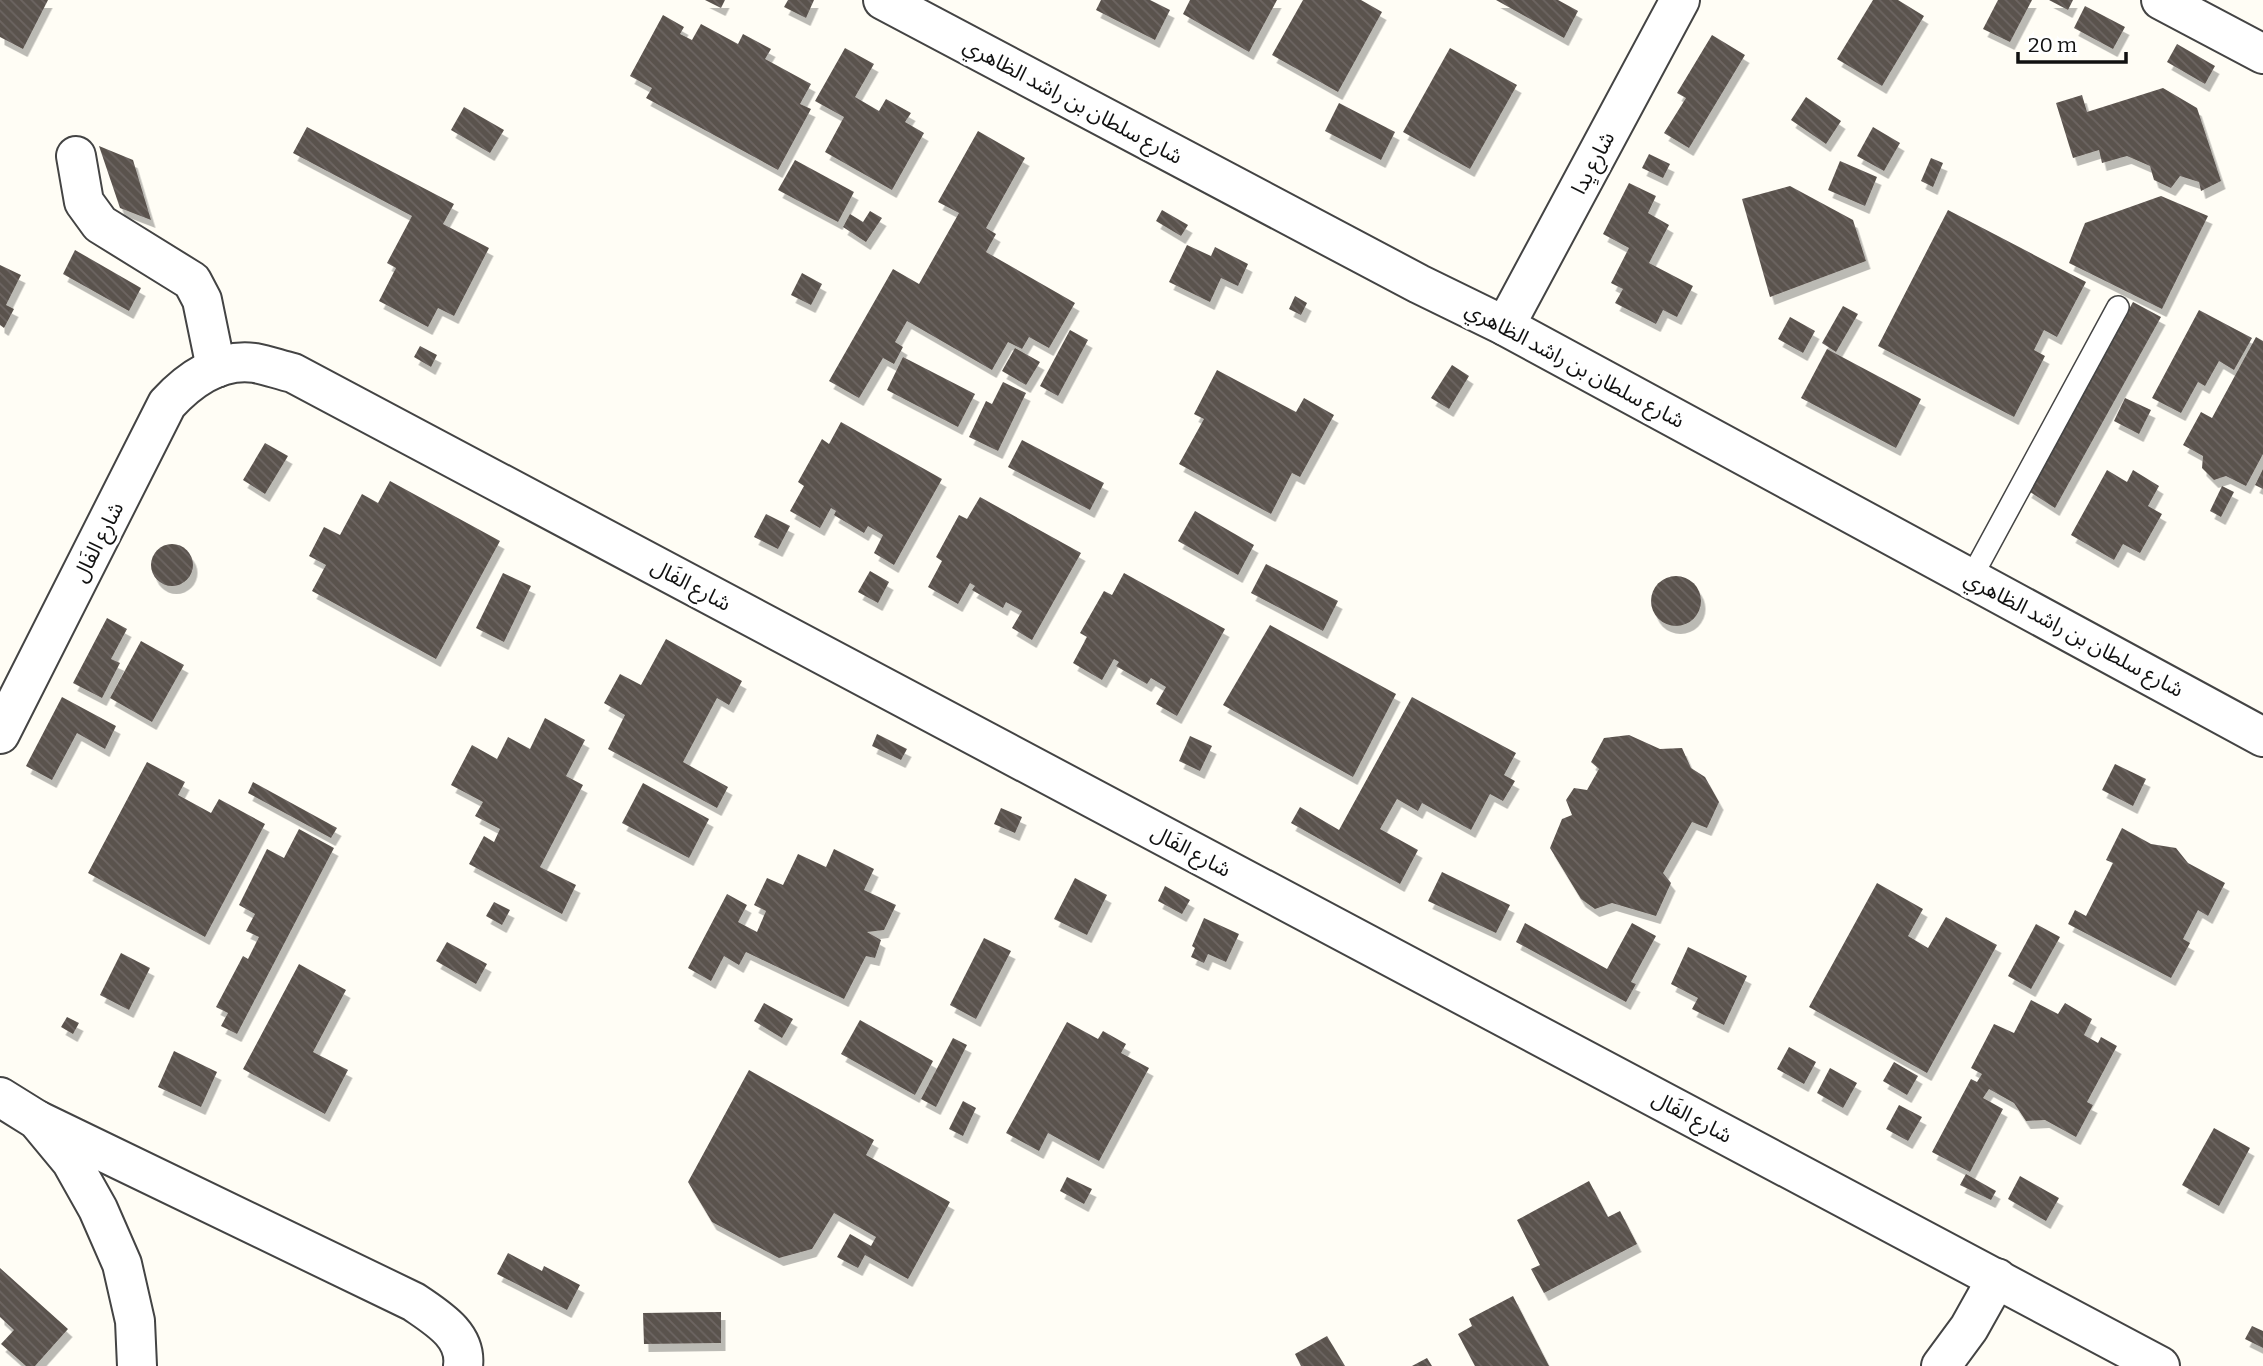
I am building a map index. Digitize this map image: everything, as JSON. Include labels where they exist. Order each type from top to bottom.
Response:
[{"type":"street","name":"شارع سلطان بن راشد الظاهري","points":[[883,0],[1419,285],[1505,326],[2263,737]]},
{"type":"street","name":"شارع يِدا","points":[[1505,326],[1680,0]]},
{"type":"street","points":[[2161,0],[2263,54]]},
{"type":"street","points":[[76,156],[84,202],[100,224],[192,281],[202,300],[216,368]]},
{"type":"street","name":"شارع الفَال","points":[[0,734],[167,404],[186,384],[216,368],[253,363],[293,373],[2160,1366]]},
{"type":"street","points":[[0,1097],[37,1119],[414,1302],[456,1335],[465,1352],[463,1366]]},
{"type":"street","points":[[37,1119],[71,1161],[98,1209],[122,1264],[135,1321],[137,1366]]},
{"type":"street","points":[[1941,1366],[1969,1328],[1997,1278]]},
{"type":"lane","points":[[1971,578],[2118,307]]},
{"type":"building","points":[[0,0],[48,0],[23,49],[0,37]]},
{"type":"building","points":[[705,0],[725,0],[721,8]]},
{"type":"building","points":[[788,0],[814,0],[806,18],[784,7]]},
{"type":"building","points":[[1101,0],[1150,0],[1170,10],[1155,40],[1096,10]]},
{"type":"building","points":[[1190,0],[1277,0],[1249,52],[1183,14]]},
{"type":"building","points":[[1303,0],[1361,0],[1382,12],[1338,92],[1272,55]]},
{"type":"building","points":[[1496,0],[1558,0],[1578,11],[1564,38]]},
{"type":"building","points":[[1873,0],[1898,0],[1924,16],[1882,86],[1837,59]]},
{"type":"building","points":[[1998,0],[2032,0],[2010,42],[1983,29]]},
{"type":"building","points":[[2049,0],[2073,0],[2068,10]]},
{"type":"building","points":[[2085,6],[2125,27],[2113,49],[2074,28]]},
{"type":"building","points":[[663,15],[684,27],[680,34],[692,40],[701,24],[738,44],[743,34],[771,49],[765,59],[811,84],[800,104],[811,109],[778,170],[646,98],[652,88],[630,76]]},
{"type":"building","points":[[1712,35],[1745,55],[1689,148],[1664,133],[1686,98],[1677,93]]},
{"type":"building","points":[[2177,44],[2215,66],[2205,84],[2167,62]]},
{"type":"building","points":[[845,48],[874,64],[855,97],[879,111],[886,99],[911,113],[905,122],[924,133],[892,190],[825,152],[844,117],[815,101]]},
{"type":"building","points":[[1450,48],[1517,85],[1470,169],[1403,132]]},
{"type":"building","points":[[2163,88],[2197,108],[2221,181],[2201,191],[2199,182],[2180,176],[2171,188],[2154,180],[2150,166],[2127,156],[2102,163],[2099,150],[2073,158],[2056,103],[2082,95],[2087,112]]},
{"type":"building","points":[[1806,97],[1841,121],[1826,144],[1791,120]]},
{"type":"building","points":[[1339,103],[1395,132],[1381,160],[1325,131]]},
{"type":"building","points":[[464,107],[504,130],[490,153],[451,130]]},
{"type":"building","points":[[307,127],[454,204],[443,224],[489,248],[454,316],[438,308],[428,327],[379,301],[396,268],[387,263],[412,216],[293,153]]},
{"type":"building","points":[[1873,127],[1900,143],[1884,171],[1857,156]]},
{"type":"building","points":[[978,131],[1025,158],[986,228],[996,234],[986,252],[1075,303],[1049,348],[1029,337],[1022,349],[1008,342],[992,370],[907,321],[895,342],[903,347],[894,364],[883,358],[859,398],[829,381],[893,269],[919,284],[959,213],[938,202]]},
{"type":"building","points":[[99,146],[133,160],[151,220],[120,208]]},
{"type":"building","points":[[1649,154],[1670,164],[1663,178],[1642,168]]},
{"type":"building","points":[[1931,158],[1943,163],[1933,187],[1921,181]]},
{"type":"building","points":[[795,160],[854,192],[838,222],[778,190]]},
{"type":"building","points":[[1840,161],[1877,177],[1865,206],[1828,190]]},
{"type":"building","points":[[1629,183],[1656,196],[1648,213],[1669,225],[1649,263],[1693,286],[1677,317],[1663,310],[1656,324],[1615,303],[1623,289],[1611,283],[1629,248],[1603,234]]},
{"type":"building","points":[[1790,186],[1853,220],[1866,261],[1770,297],[1742,199]]},
{"type":"building","points":[[2161,196],[2208,216],[2162,309],[2069,263],[2085,223]]},
{"type":"building","points":[[1162,210],[1188,225],[1181,236],[1156,221]]},
{"type":"building","points":[[1948,210],[2086,282],[2057,337],[2044,330],[2034,350],[2045,356],[2014,417],[1878,346]]},
{"type":"building","points":[[870,211],[882,218],[866,242],[843,227],[850,214],[863,222]]},
{"type":"building","points":[[1187,245],[1211,256],[1215,247],[1248,264],[1238,286],[1221,278],[1210,302],[1169,282]]},
{"type":"building","points":[[75,250],[141,288],[129,311],[63,274]]},
{"type":"building","points":[[0,265],[21,275],[6,305],[14,309],[4,328],[0,325]]},
{"type":"building","points":[[802,273],[822,284],[811,305],[791,295]]},
{"type":"building","points":[[1295,296],[1307,303],[1301,315],[1289,309]]},
{"type":"building","points":[[2133,302],[2161,317],[2055,508],[2027,490]]},
{"type":"building","points":[[1843,306],[1858,314],[1836,352],[1822,343]]},
{"type":"building","points":[[2199,310],[2252,338],[2234,370],[2219,361],[2205,386],[2198,382],[2181,413],[2152,398]]},
{"type":"building","points":[[1790,317],[1815,331],[1803,353],[1778,339]]},
{"type":"building","points":[[1070,330],[1088,340],[1058,396],[1040,386]]},
{"type":"building","points":[[2256,337],[2263,341],[2263,454],[2246,486],[2226,476],[2214,480],[2202,468],[2203,456],[2183,445],[2201,412],[2212,418]]},
{"type":"building","points":[[420,346],[437,355],[431,367],[414,357]]},
{"type":"building","points":[[1015,348],[1040,362],[1026,385],[1002,371]]},
{"type":"building","points":[[1827,349],[1921,399],[1896,448],[1801,398]]},
{"type":"building","points":[[903,357],[975,394],[958,427],[887,390]]},
{"type":"building","points":[[1452,365],[1469,376],[1449,409],[1431,398]]},
{"type":"building","points":[[1217,370],[1296,412],[1304,398],[1334,415],[1300,477],[1292,473],[1271,514],[1179,464],[1204,419],[1194,414]]},
{"type":"building","points":[[1003,382],[1026,393],[998,451],[969,437],[986,401],[992,404]]},
{"type":"building","points":[[2125,398],[2151,410],[2139,434],[2114,421]]},
{"type":"building","points":[[841,422],[942,479],[894,565],[874,553],[883,535],[868,526],[864,533],[834,515],[836,511],[831,508],[820,528],[790,511],[804,486],[798,482],[822,439],[829,444]]},
{"type":"building","points":[[1022,440],[1104,483],[1090,510],[1008,467]]},
{"type":"building","points":[[265,443],[288,456],[265,494],[243,480]]},
{"type":"building","points":[[2263,469],[2263,489],[2255,485]]},
{"type":"building","points":[[2107,470],[2127,482],[2133,470],[2159,486],[2148,506],[2162,514],[2140,553],[2123,544],[2114,560],[2071,535]]},
{"type":"building","points":[[390,481],[500,541],[436,659],[312,591],[326,565],[309,556],[324,527],[340,535],[362,494],[378,503]]},
{"type":"building","points":[[2222,486],[2234,492],[2221,517],[2210,511]]},
{"type":"building","points":[[980,497],[1081,553],[1032,640],[1012,628],[1022,611],[1006,602],[1003,608],[972,590],[975,586],[970,583],[958,604],[928,587],[942,561],[936,557],[959,515],[967,519]]},
{"type":"building","points":[[1195,511],[1254,545],[1238,575],[1178,541]]},
{"type":"building","points":[[766,514],[790,526],[778,549],[754,537]]},
{"type":"building","points":[[172,544],[187,550],[193,565],[187,580],[172,586],[157,580],[151,565],[157,550]]},
{"type":"building","points":[[1266,564],[1338,601],[1323,631],[1251,593]]},
{"type":"building","points":[[870,571],[889,582],[878,603],[858,592]]},
{"type":"building","points":[[503,573],[531,586],[504,642],[476,628]]},
{"type":"building","points":[[1124,573],[1225,629],[1177,716],[1156,704],[1166,687],[1151,678],[1147,684],[1116,666],[1119,662],[1114,659],[1102,680],[1073,663],[1087,637],[1080,633],[1104,591],[1112,595]]},
{"type":"building","points":[[1676,576],[1694,583],[1701,601],[1694,619],[1676,626],[1658,619],[1651,601],[1658,583]]},
{"type":"building","points":[[107,618],[127,629],[111,659],[120,663],[102,698],[73,683]]},
{"type":"building","points":[[1270,625],[1396,694],[1353,777],[1223,705]]},
{"type":"building","points":[[666,639],[742,681],[729,705],[717,698],[683,762],[728,787],[717,808],[608,749],[625,715],[604,703],[620,674],[641,685]]},
{"type":"building","points":[[141,641],[184,665],[152,722],[110,698]]},
{"type":"building","points":[[62,697],[116,726],[105,749],[77,733],[52,780],[26,766]]},
{"type":"building","points":[[1412,697],[1516,753],[1504,775],[1515,781],[1503,801],[1490,794],[1471,830],[1422,803],[1418,811],[1397,799],[1380,829],[1418,850],[1400,884],[1291,823],[1300,807],[1339,830]]},
{"type":"building","points":[[545,718],[585,740],[566,776],[583,785],[540,867],[576,885],[562,914],[469,864],[484,836],[494,842],[500,829],[475,816],[483,802],[451,785],[472,745],[497,759],[508,737],[530,749]]},
{"type":"building","points":[[877,734],[907,749],[901,760],[872,746]]},
{"type":"building","points":[[1629,735],[1660,749],[1682,748],[1691,768],[1705,777],[1719,802],[1707,828],[1692,822],[1663,873],[1671,883],[1656,916],[1612,903],[1595,909],[1581,899],[1550,848],[1562,819],[1572,815],[1566,800],[1574,788],[1587,790],[1599,769],[1591,762],[1604,738]]},
{"type":"building","points":[[1190,736],[1212,746],[1200,771],[1179,761]]},
{"type":"building","points":[[147,762],[185,782],[178,795],[211,813],[219,799],[265,824],[205,937],[88,873]]},
{"type":"building","points":[[2115,764],[2146,779],[2133,806],[2102,790]]},
{"type":"building","points":[[253,782],[337,828],[331,838],[248,793]]},
{"type":"building","points":[[643,783],[709,819],[689,858],[622,823]]},
{"type":"building","points":[[1001,808],[1022,817],[1015,833],[994,824]]},
{"type":"building","points":[[2122,828],[2151,844],[2176,848],[2188,863],[2225,883],[2208,916],[2198,910],[2183,939],[2190,943],[2171,978],[2068,924],[2075,910],[2086,916],[2113,863],[2106,860]]},
{"type":"building","points":[[299,829],[334,848],[237,1034],[221,1026],[228,1013],[216,1007],[243,956],[248,959],[259,937],[246,931],[255,914],[239,905],[267,849],[284,858]]},
{"type":"building","points":[[834,849],[874,869],[864,890],[896,905],[884,930],[867,932],[881,940],[875,958],[866,956],[844,999],[746,952],[739,965],[724,956],[711,981],[688,968],[727,894],[747,905],[738,922],[757,932],[766,911],[754,905],[767,878],[783,885],[798,854],[826,867]]},
{"type":"building","points":[[1442,872],[1510,905],[1496,933],[1428,901]]},
{"type":"building","points":[[1075,878],[1107,895],[1087,935],[1054,919]]},
{"type":"building","points":[[1877,883],[1923,909],[1908,936],[1928,948],[1946,917],[1997,945],[1927,1073],[1809,1007]]},
{"type":"building","points":[[1165,886],[1190,900],[1182,914],[1158,901]]},
{"type":"building","points":[[494,902],[510,910],[502,925],[486,916]]},
{"type":"building","points":[[1204,918],[1239,934],[1226,962],[1208,954],[1204,963],[1191,957],[1195,948],[1192,946]]},
{"type":"building","points":[[1525,923],[1607,969],[1632,923],[1656,936],[1631,982],[1636,984],[1626,1002],[1516,942]]},
{"type":"building","points":[[2036,924],[2060,937],[2031,989],[2008,976]]},
{"type":"building","points":[[984,938],[1011,951],[976,1019],[950,1005]]},
{"type":"building","points":[[447,942],[487,964],[476,984],[436,961]]},
{"type":"building","points":[[1688,947],[1747,976],[1724,1025],[1692,1009],[1698,998],[1671,984]]},
{"type":"building","points":[[121,953],[150,968],[129,1010],[100,995]]},
{"type":"building","points":[[299,964],[346,990],[313,1052],[348,1070],[325,1114],[243,1069]]},
{"type":"building","points":[[2031,1000],[2058,1014],[2065,1003],[2092,1019],[2084,1035],[2098,1043],[2101,1037],[2117,1046],[2087,1102],[2093,1105],[2076,1137],[2045,1120],[2026,1121],[2014,1103],[1989,1089],[1983,1098],[2003,1109],[1970,1172],[1932,1152],[1971,1079],[1977,1082],[1982,1074],[1971,1068],[1994,1024],[2014,1033]]},
{"type":"building","points":[[764,1003],[793,1019],[782,1038],[754,1021]]},
{"type":"building","points":[[67,1017],[79,1023],[73,1034],[61,1027]]},
{"type":"building","points":[[860,1020],[933,1061],[915,1095],[841,1054]]},
{"type":"building","points":[[1067,1022],[1098,1039],[1103,1031],[1126,1044],[1121,1053],[1149,1068],[1099,1161],[1048,1133],[1039,1151],[1006,1133]]},
{"type":"building","points":[[953,1038],[967,1045],[936,1107],[921,1099]]},
{"type":"building","points":[[1789,1047],[1816,1062],[1804,1084],[1777,1069]]},
{"type":"building","points":[[174,1051],[217,1072],[201,1107],[158,1087]]},
{"type":"building","points":[[1894,1062],[1918,1076],[1907,1095],[1883,1081]]},
{"type":"building","points":[[1830,1068],[1857,1083],[1843,1108],[1817,1093]]},
{"type":"building","points":[[749,1070],[874,1140],[866,1155],[950,1202],[908,1279],[865,1255],[858,1268],[837,1257],[850,1234],[871,1246],[876,1237],[834,1213],[812,1249],[779,1258],[712,1222],[688,1182]]},
{"type":"building","points":[[963,1101],[976,1108],[963,1136],[949,1129]]},
{"type":"building","points":[[1899,1105],[1922,1117],[1908,1141],[1886,1129]]},
{"type":"building","points":[[2214,1128],[2250,1148],[2219,1206],[2182,1185]]},
{"type":"building","points":[[1966,1174],[1996,1191],[1991,1200],[1960,1185]]},
{"type":"building","points":[[2020,1176],[2059,1198],[2046,1221],[2008,1199]]},
{"type":"building","points":[[1067,1177],[1092,1189],[1084,1204],[1060,1191]]},
{"type":"building","points":[[1589,1181],[1608,1217],[1620,1211],[1637,1244],[1544,1293],[1531,1269],[1540,1265],[1517,1220]]},
{"type":"building","points":[[508,1253],[542,1271],[544,1266],[580,1285],[567,1310],[497,1274]]},
{"type":"building","points":[[0,1268],[68,1329],[35,1366],[26,1366],[1,1344],[14,1330],[0,1317]]},
{"type":"building","points":[[1513,1296],[1549,1366],[1475,1366],[1458,1334],[1472,1326],[1469,1319]]},
{"type":"building","points":[[721,1312],[721,1343],[644,1344],[643,1313]]},
{"type":"building","points":[[2252,1326],[2263,1331],[2263,1348],[2245,1339]]},
{"type":"building","points":[[1327,1336],[1345,1366],[1301,1366],[1295,1354]]},
{"type":"building","points":[[1427,1358],[1432,1366],[1412,1366]]}]
